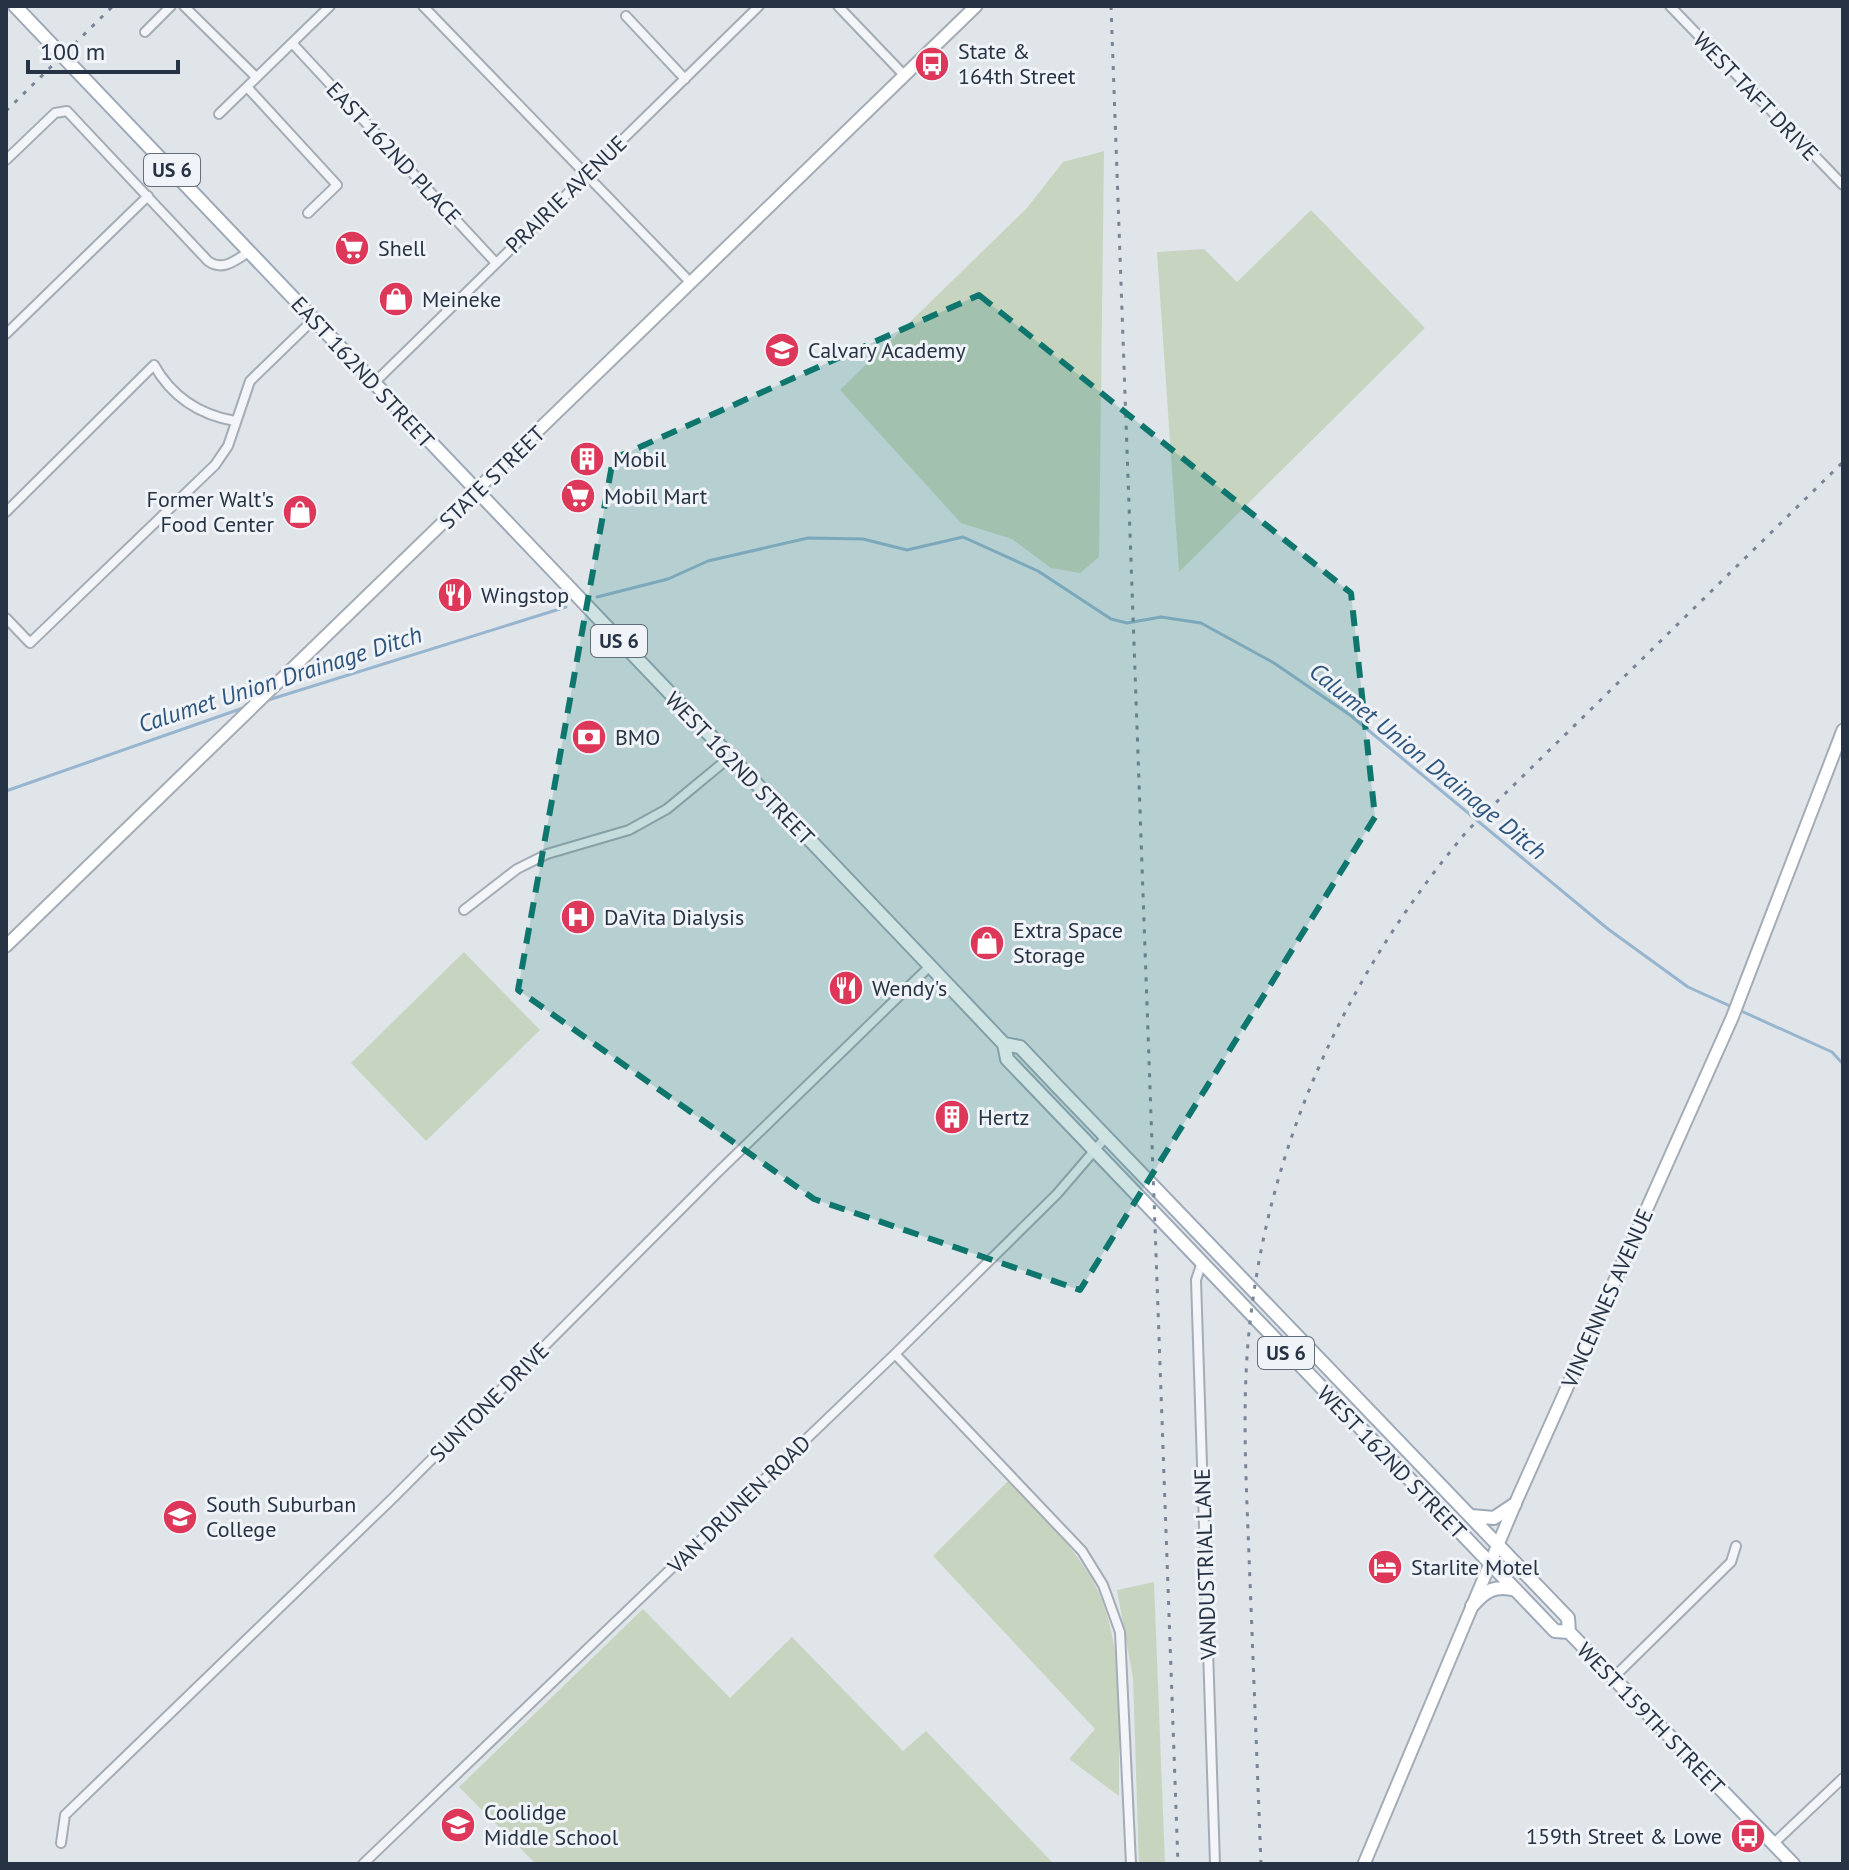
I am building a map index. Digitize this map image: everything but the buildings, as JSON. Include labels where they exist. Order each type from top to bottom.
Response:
[{"type":"main road","name":"EAST 162ND STREET","points":[[15,6],[477,492]]},
{"type":"main road","name":"WEST 162ND STREET","points":[[477,492],[1004,1044],[1007,1059],[1095,1153],[1490,1563]]},
{"type":"main road","name":"WEST 162ND STREET","points":[[1004,1044],[1020,1047],[1498,1545]]},
{"type":"main road","points":[[1201,1265],[1215,1249]]},
{"type":"main road","points":[[1469,1515],[1494,1518],[1515,1504]]},
{"type":"main road","name":"WEST 159TH STREET","points":[[1498,1545],[1568,1618],[1569,1632],[1773,1844]]},
{"type":"main road","name":"WEST 159TH STREET","points":[[1490,1563],[1555,1631],[1569,1632]]},
{"type":"main road","points":[[1472,1606],[1489,1589],[1505,1587],[1516,1590]]},
{"type":"main road","name":"US 6","points":[[1773,1844],[1793,1864]]},
{"type":"street","points":[[145,32],[171,6]]},
{"type":"street","points":[[184,6],[256,77]]},
{"type":"street","points":[[219,114],[330,6]]},
{"type":"street","points":[[423,6],[691,283]]},
{"type":"street","name":"PRAIRIE AVENUE","points":[[374,383],[759,6]]},
{"type":"street","points":[[838,6],[904,75]]},
{"type":"street","name":"STATE STREET","points":[[6,946],[976,6]]},
{"type":"street","name":"WEST TAFT DRIVE","points":[[1670,6],[1843,185]]},
{"type":"street","points":[[626,16],[685,79]]},
{"type":"street","name":"EAST 162ND PLACE","points":[[292,43],[496,263]]},
{"type":"street","points":[[247,87],[337,185],[308,213]]},
{"type":"street","points":[[6,160],[55,113],[67,111],[215,266],[226,266],[250,251]]},
{"type":"street","points":[[6,334],[148,196]]},
{"type":"street","points":[[6,618],[30,643],[215,465],[228,446],[250,381],[314,319]]},
{"type":"street","points":[[6,512],[154,365],[176,394],[198,410],[235,421]]},
{"type":"street","name":"VINCENNES AVENUE","points":[[1364,1864],[1515,1504],[1734,1012],[1843,730]]},
{"type":"street","points":[[464,910],[517,869],[547,854],[629,830],[667,809],[730,757]]},
{"type":"street","name":"SUNTONE DRIVE","points":[[61,1843],[65,1815],[394,1497],[715,1175],[930,966]]},
{"type":"street","name":"VAN DRUNEN ROAD","points":[[363,1864],[895,1354],[1095,1153],[1106,1137]]},
{"type":"street","name":"VANDUSTRIAL LANE","points":[[1201,1265],[1196,1280],[1215,1864]]},
{"type":"street","points":[[895,1354],[1082,1551],[1103,1585],[1117,1620],[1123,1656],[1131,1864]]},
{"type":"street","points":[[1613,1678],[1731,1562],[1736,1546]]},
{"type":"street","points":[[1773,1844],[1843,1778]]},
{"type":"highlighted area","points":[[979,295],[1351,593],[1375,817],[1080,1290],[814,1199],[518,990],[613,459]]},
{"type":"green space","points":[[1104,151],[1099,557],[1080,573],[1051,568],[1012,539],[961,523],[840,390],[1026,209],[1063,162]]},
{"type":"green space","points":[[1311,210],[1425,328],[1179,572],[1157,252],[1204,249],[1237,282]]},
{"type":"green space","points":[[464,952],[540,1030],[426,1141],[351,1063]]},
{"type":"green space","points":[[1008,1481],[1074,1552],[1092,1579],[1103,1604],[1116,1657],[1119,1796],[1069,1759],[1095,1729],[933,1556]]},
{"type":"green space","points":[[1154,1582],[1165,1864],[1139,1864],[1133,1678],[1117,1590]]},
{"type":"green space","points":[[643,1609],[730,1698],[792,1637],[903,1751],[926,1731],[1054,1864],[536,1864],[459,1787]]},
{"type":"waterway","name":"Calumet Union Drainage Ditch","points":[[597,597],[668,579],[708,561],[808,538],[863,539],[907,550],[963,537],[1038,571],[1111,619],[1127,623],[1161,617],[1201,623],[1274,663],[1350,715],[1608,929],[1688,987],[1832,1052],[1843,1064]]},
{"type":"waterway","name":"Calumet Union Drainage Ditch","points":[[265,701],[566,607]]},
{"type":"waterway","name":"Calumet Union Drainage Ditch","points":[[6,791],[246,707]]},
{"type":"railway","points":[[6,111],[113,6]]},
{"type":"railway","points":[[1111,6],[1178,1864]]},
{"type":"railway","points":[[1261,1864],[1245,1404],[1251,1314],[1262,1247],[1298,1118],[1354,996],[1426,883],[1468,830],[1843,462]]},
{"type":"place","name":"State & 164th Street","points":[[932,64]]},
{"type":"place","name":"Shell","points":[[352,248]]},
{"type":"place","name":"Meineke","points":[[396,299]]},
{"type":"place","name":"Calvary Academy","points":[[782,350]]},
{"type":"place","name":"Mobil","points":[[587,459]]},
{"type":"place","name":"Mobil Mart","points":[[578,496]]},
{"type":"place","name":"Former Walt's Food Center","points":[[300,512]]},
{"type":"place","name":"Wingstop","points":[[455,595]]},
{"type":"place","name":"BMO","points":[[589,737]]},
{"type":"place","name":"DaVita Dialysis","points":[[578,917]]},
{"type":"place","name":"Extra Space Storage","points":[[987,943]]},
{"type":"place","name":"Wendy's","points":[[846,988]]},
{"type":"place","name":"Hertz","points":[[952,1117]]},
{"type":"place","name":"South Suburban College","points":[[180,1517]]},
{"type":"place","name":"Starlite Motel","points":[[1385,1567]]},
{"type":"place","name":"Coolidge Middle School","points":[[458,1825]]},
{"type":"place","name":"159th Street & Lowe","points":[[1748,1836]]}]
